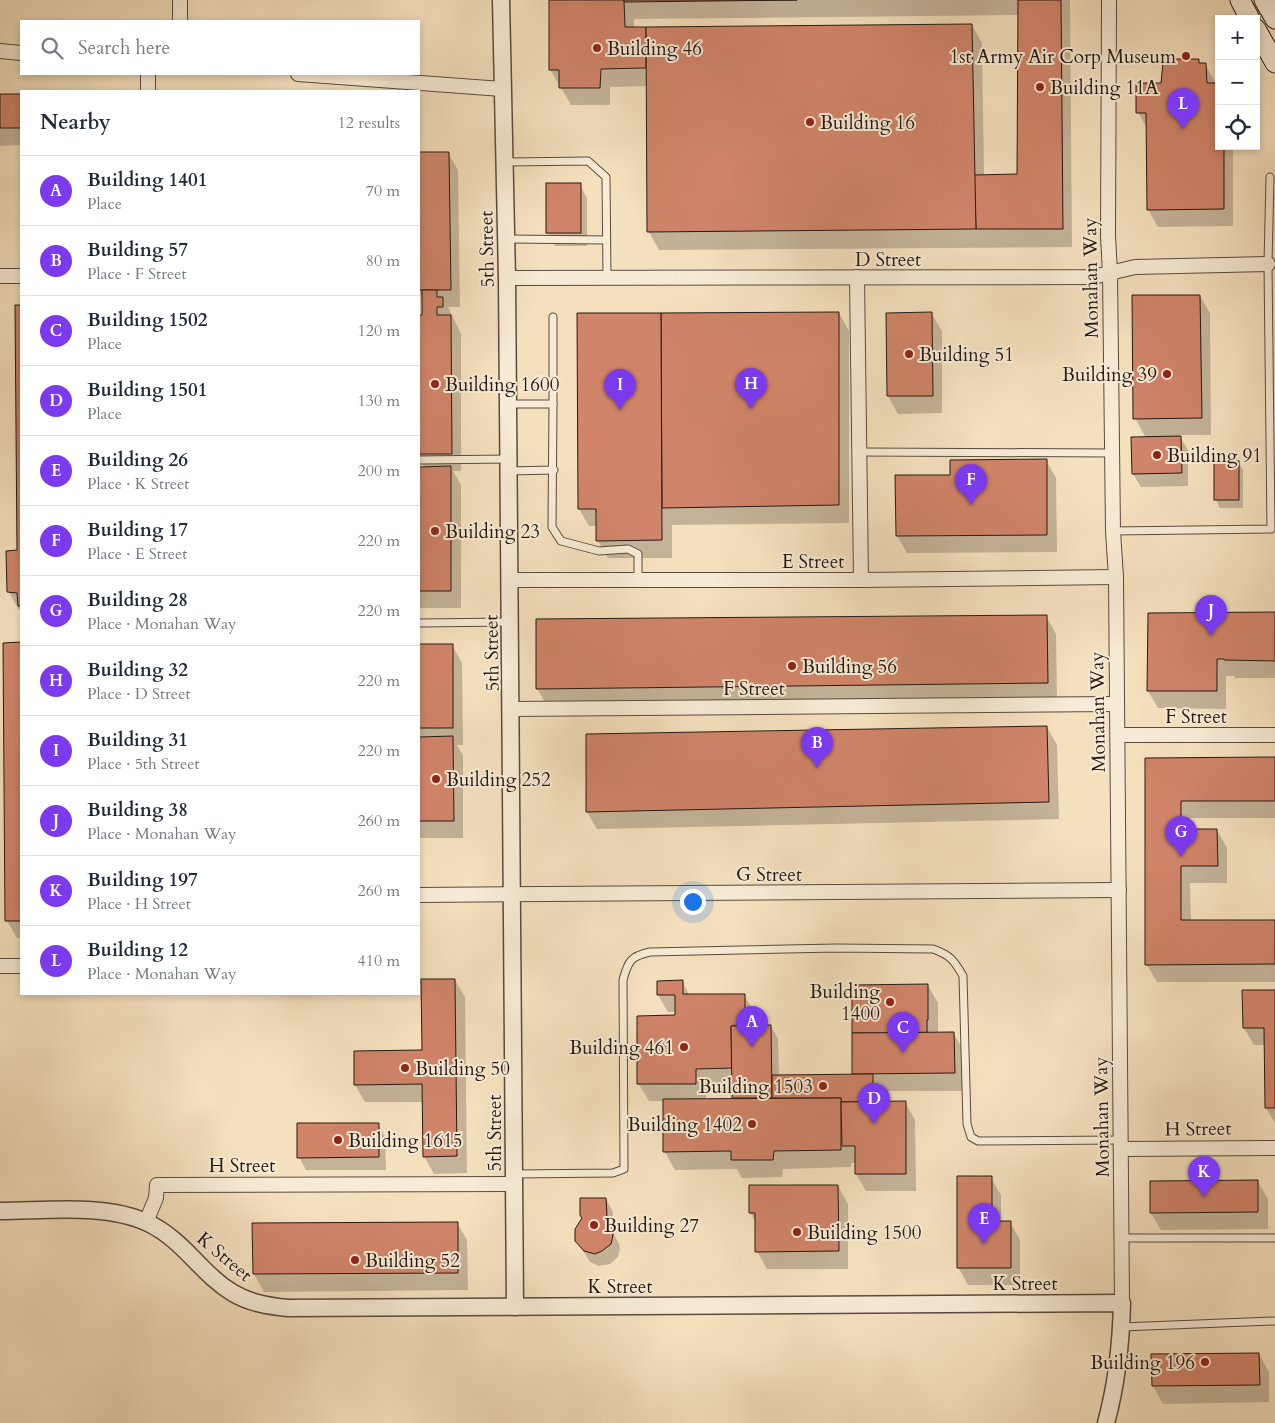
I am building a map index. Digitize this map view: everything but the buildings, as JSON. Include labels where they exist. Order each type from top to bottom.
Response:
[{"type":"main road","points":[[1240,0],[1248,15]]},
{"type":"main road","points":[[1260,36],[1275,63]]},
{"type":"street","points":[[180,0],[180,20]]},
{"type":"street","name":"5th Street","points":[[502,0],[512,709],[515,1306]]},
{"type":"street","name":"Monahan Way","points":[[1106,1423],[1117,1371],[1122,1327],[1116,577],[1113,531],[1108,236],[1109,0]]},
{"type":"street","points":[[0,51],[20,53]]},
{"type":"street","points":[[148,75],[148,90]]},
{"type":"street","points":[[313,75],[502,88]]},
{"type":"street","name":"D Street","points":[[507,278],[1093,277],[1135,267],[1268,264]]},
{"type":"street","points":[[0,276],[20,276]]},
{"type":"street","points":[[857,277],[861,580]]},
{"type":"street","name":"E Street","points":[[510,580],[861,580],[1116,577]]},
{"type":"street","name":"F Street","points":[[512,709],[1117,704]]},
{"type":"street","name":"F Street","points":[[1118,735],[1275,735]]},
{"type":"street","name":"G Street","points":[[420,895],[1119,890]]},
{"type":"street","points":[[0,966],[20,966]]},
{"type":"street","name":"H Street","points":[[1122,1144],[1275,1148]]},
{"type":"street","name":"H Street","points":[[146,1222],[156,1198],[157,1185],[514,1179]]},
{"type":"street","points":[[0,1211],[94,1211],[121,1215],[146,1222]]},
{"type":"street","name":"K Street","points":[[146,1222],[175,1240],[223,1286],[246,1300],[288,1308],[1122,1303]]},
{"type":"lane","points":[[504,162],[588,161],[606,177],[607,278]]},
{"type":"lane","points":[[1113,531],[1271,529],[1268,264],[1270,177]]},
{"type":"lane","points":[[506,239],[606,240]]},
{"type":"lane","points":[[553,318],[554,470],[552,527],[561,541],[579,544],[599,551],[628,549],[638,554],[638,580]]},
{"type":"lane","points":[[508,404],[553,404]]},
{"type":"lane","points":[[859,452],[1112,452]]},
{"type":"lane","points":[[420,460],[509,465],[554,470]]},
{"type":"lane","points":[[420,622],[511,622]]},
{"type":"lane","points":[[514,1179],[613,1173],[624,1169],[623,980],[627,966],[636,955],[650,952],[837,948],[933,949],[947,954],[956,963],[963,976],[967,1124],[971,1137],[978,1141],[1122,1144]]},
{"type":"lane","points":[[1122,1238],[1275,1238]]},
{"type":"lane","points":[[1122,1327],[1275,1321]]},
{"type":"place","name":"Building 46","points":[[597,48]]},
{"type":"place","name":"1st Army Air Corp Museum","points":[[1186,56]]},
{"type":"place","name":"Building 11A","points":[[1040,87]]},
{"type":"place","name":"Building 16","points":[[810,122]]},
{"type":"place","name":"Building 12","points":[[1183,129]]},
{"type":"place","name":"Building 51","points":[[909,354]]},
{"type":"place","name":"Building 39","points":[[1167,374]]},
{"type":"place","name":"Building 1600","points":[[435,384]]},
{"type":"place","name":"Building 32","points":[[751,409]]},
{"type":"place","name":"Building 31","points":[[620,410]]},
{"type":"place","name":"Building 91","points":[[1157,455]]},
{"type":"place","name":"Building 17","points":[[971,505]]},
{"type":"place","name":"Building 23","points":[[435,531]]},
{"type":"place","name":"Building 38","points":[[1211,636]]},
{"type":"place","name":"Building 56","points":[[792,666]]},
{"type":"place","name":"Building 57","points":[[817,768]]},
{"type":"place","name":"Building 252","points":[[436,779]]},
{"type":"place","name":"Building 28","points":[[1181,857]]},
{"type":"place","name":"Building 1400","points":[[890,1002]]},
{"type":"place","name":"Building 461","points":[[684,1047]]},
{"type":"place","name":"Building 1401","points":[[752,1047]]},
{"type":"place","name":"Building 1502","points":[[903,1053]]},
{"type":"place","name":"Building 50","points":[[405,1068]]},
{"type":"place","name":"Building 1503","points":[[823,1086]]},
{"type":"place","name":"Building 1402","points":[[752,1124]]},
{"type":"place","name":"Building 1501","points":[[874,1124]]},
{"type":"place","name":"Building 1615","points":[[338,1140]]},
{"type":"place","name":"Building 197","points":[[1204,1197]]},
{"type":"place","name":"Building 27","points":[[594,1225]]},
{"type":"place","name":"Building 1500","points":[[797,1232]]},
{"type":"place","name":"Building 26","points":[[984,1244]]},
{"type":"place","name":"Building 52","points":[[355,1260]]},
{"type":"place","name":"Building 196","points":[[1205,1362]]}]
